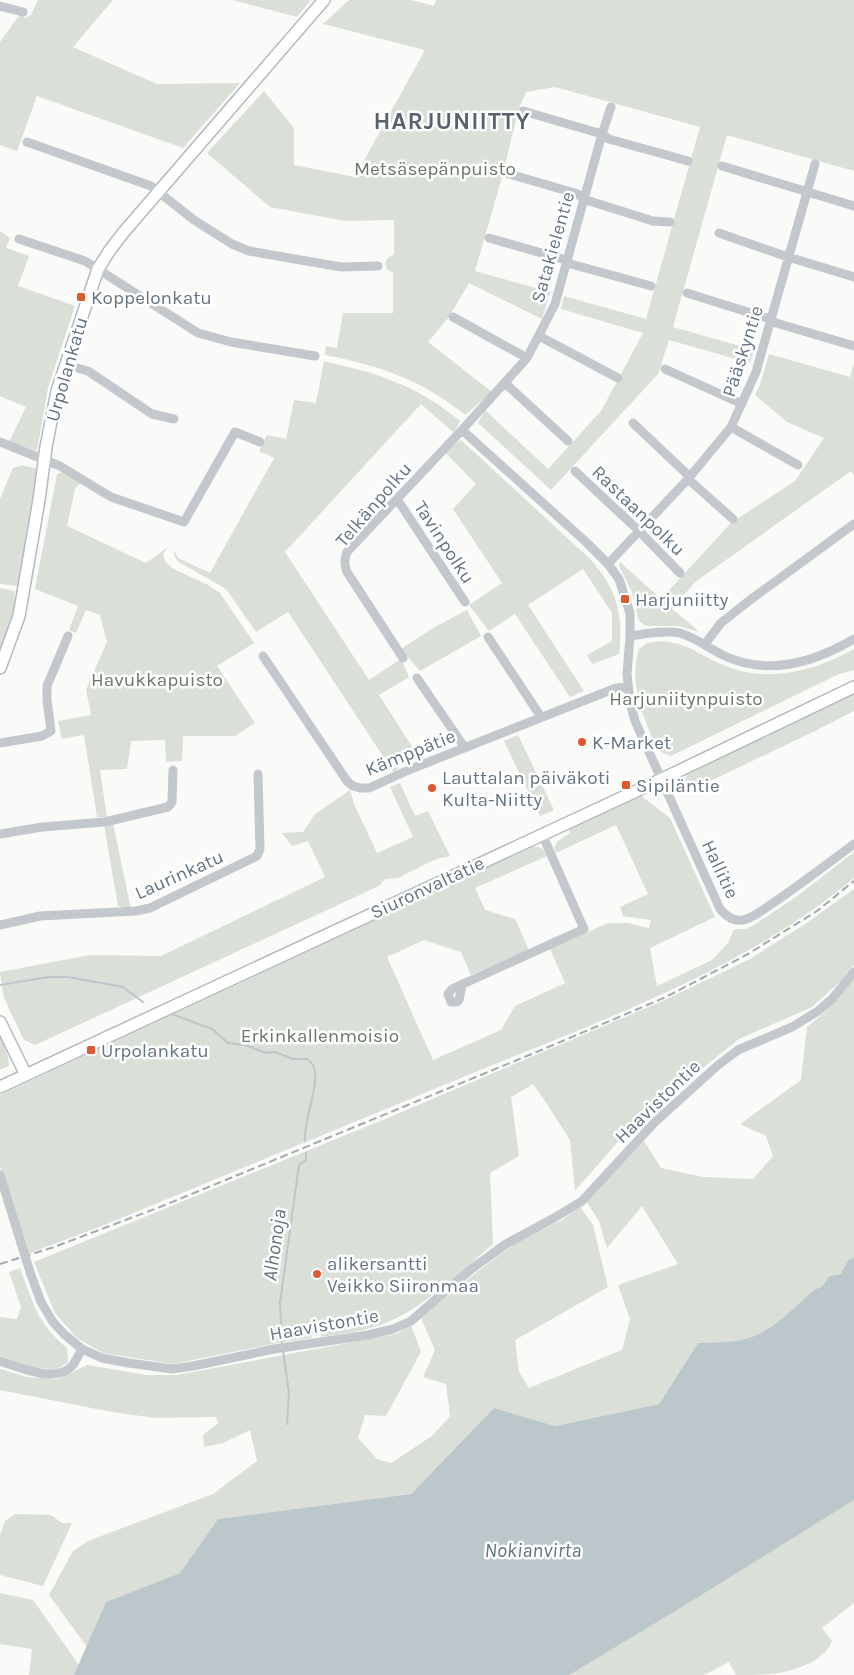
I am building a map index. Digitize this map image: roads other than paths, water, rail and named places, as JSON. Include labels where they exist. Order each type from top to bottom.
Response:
[{"type":"main road","name":"Urpolankatu","points":[[0,668],[19,616],[57,391],[98,269],[114,244],[324,0]]},
{"type":"main road","name":"Siuronvaltatie","points":[[0,1087],[662,779],[854,687]]},
{"type":"main road","points":[[0,1022],[26,1075]]},
{"type":"street","points":[[0,6],[23,12]]},
{"type":"street","name":"Satakielentie","points":[[462,430],[527,358],[555,304],[611,107]]},
{"type":"street","points":[[523,111],[602,134],[609,139],[688,161]]},
{"type":"street","points":[[27,142],[152,186],[194,220],[232,244],[249,251],[341,267],[378,266]]},
{"type":"street","name":"Pääskyntie","points":[[608,564],[689,478],[731,427],[756,372],[815,164]]},
{"type":"street","points":[[722,166],[854,206]]},
{"type":"street","points":[[506,173],[578,194],[584,199],[653,221],[670,222]]},
{"type":"street","points":[[719,233],[854,277]]},
{"type":"street","points":[[19,238],[85,261],[198,333],[231,342],[315,356]]},
{"type":"street","points":[[489,238],[566,260],[570,264],[651,286]]},
{"type":"street","points":[[688,293],[770,319],[776,324],[854,346]]},
{"type":"street","points":[[453,316],[527,358]]},
{"type":"street","points":[[539,336],[618,378]]},
{"type":"street","points":[[66,365],[88,371],[152,414],[174,419]]},
{"type":"street","points":[[664,369],[742,404]]},
{"type":"street","points":[[505,383],[568,441]]},
{"type":"street","points":[[634,424],[733,519]]},
{"type":"street","points":[[731,427],[798,465]]},
{"type":"street","points":[[462,430],[608,564],[618,579],[630,613],[627,661],[630,702],[635,721],[662,779]]},
{"type":"street","name":"Telkänpolku","points":[[403,658],[347,572],[344,558],[347,552],[462,430]]},
{"type":"street","points":[[0,442],[66,469],[111,497],[184,522],[235,432],[260,442]]},
{"type":"street","name":"Rastaanpolku","points":[[575,471],[638,530],[680,573]]},
{"type":"street","name":"Tavinpolku","points":[[397,499],[465,602]]},
{"type":"street","points":[[705,644],[721,624],[750,600],[854,524]]},
{"type":"street","points":[[630,636],[656,632],[679,633],[705,644],[726,657],[743,663],[777,667],[817,658],[854,639]]},
{"type":"street","points":[[0,744],[42,736],[51,730],[47,686],[68,636]]},
{"type":"street","points":[[488,637],[541,717]]},
{"type":"street","name":"Kämppätie","points":[[263,656],[342,774],[352,786],[360,788],[369,788],[411,769],[616,688],[628,687]]},
{"type":"street","points":[[417,678],[465,748]]},
{"type":"street","points":[[0,834],[42,827],[105,822],[168,806],[172,802],[173,770]]},
{"type":"street","name":"Laurinkatu","points":[[0,925],[40,916],[136,911],[150,908],[257,856],[260,849],[258,774]]},
{"type":"street","name":"Hallitie","points":[[662,779],[720,909],[726,916],[734,920],[743,920],[755,915],[804,882],[854,844]]},
{"type":"street","points":[[462,985],[584,929],[542,834]]},
{"type":"street","name":"Haavistontie","points":[[0,1175],[41,1302],[53,1322],[64,1334],[82,1349],[102,1358],[172,1369],[274,1349],[368,1335],[393,1329],[411,1321],[470,1270],[506,1244],[554,1218],[582,1200],[654,1122],[717,1066],[738,1050],[792,1026],[818,1011],[832,999],[854,972]]},
{"type":"street","points":[[0,1361],[33,1372],[58,1373],[67,1370],[73,1365],[82,1349]]},
{"type":"water","name":"Nokianvirta","points":[[854,1257],[854,1500],[569,1675],[74,1675],[106,1602],[180,1573],[218,1519],[411,1494],[494,1408],[555,1426],[659,1404],[698,1343],[740,1340],[765,1331],[783,1318],[815,1289],[822,1287],[829,1276],[841,1274],[848,1260]]},
{"type":"waterway","name":"Alhonoja","points":[[0,985],[49,977],[68,977],[123,987],[143,1002]]},
{"type":"waterway","name":"Alhonoja","points":[[169,1013],[212,1029],[228,1043],[245,1045],[266,1053],[275,1052],[293,1059],[307,1059],[314,1068],[315,1083],[306,1123],[305,1141]]},
{"type":"waterway","name":"Alhonoja","points":[[282,1345],[280,1303],[299,1165],[306,1160],[306,1153]]},
{"type":"waterway","name":"Alhonoja","points":[[283,1350],[289,1393],[287,1424]]},
{"type":"railway","points":[[0,1264],[54,1247],[160,1207],[666,997],[748,954],[817,911],[854,881]]},
{"type":"place","name":"Koppelonkatu","points":[[81,297]]},
{"type":"place","name":"Harjuniitty","points":[[625,599]]},
{"type":"place","name":"K-Market","points":[[582,742]]},
{"type":"place","name":"Sipiläntie","points":[[626,785]]},
{"type":"place","name":"Lauttalan päiväkoti Kulta-Niitty","points":[[432,788]]},
{"type":"place","name":"Urpolankatu","points":[[91,1050]]},
{"type":"place","name":"alikersantti Veikko Siironmaa","points":[[317,1274]]},
{"type":"district","name":"HARJUNIITTY","points":[[452,121]]},
{"type":"park label","name":"Metsäsepänpuisto","points":[[435,168]]},
{"type":"park label","name":"Havukkapuisto","points":[[157,679]]},
{"type":"park label","name":"Harjuniitynpuisto","points":[[686,698]]},
{"type":"park label","name":"Erkinkallenmoisio","points":[[320,1035]]}]
